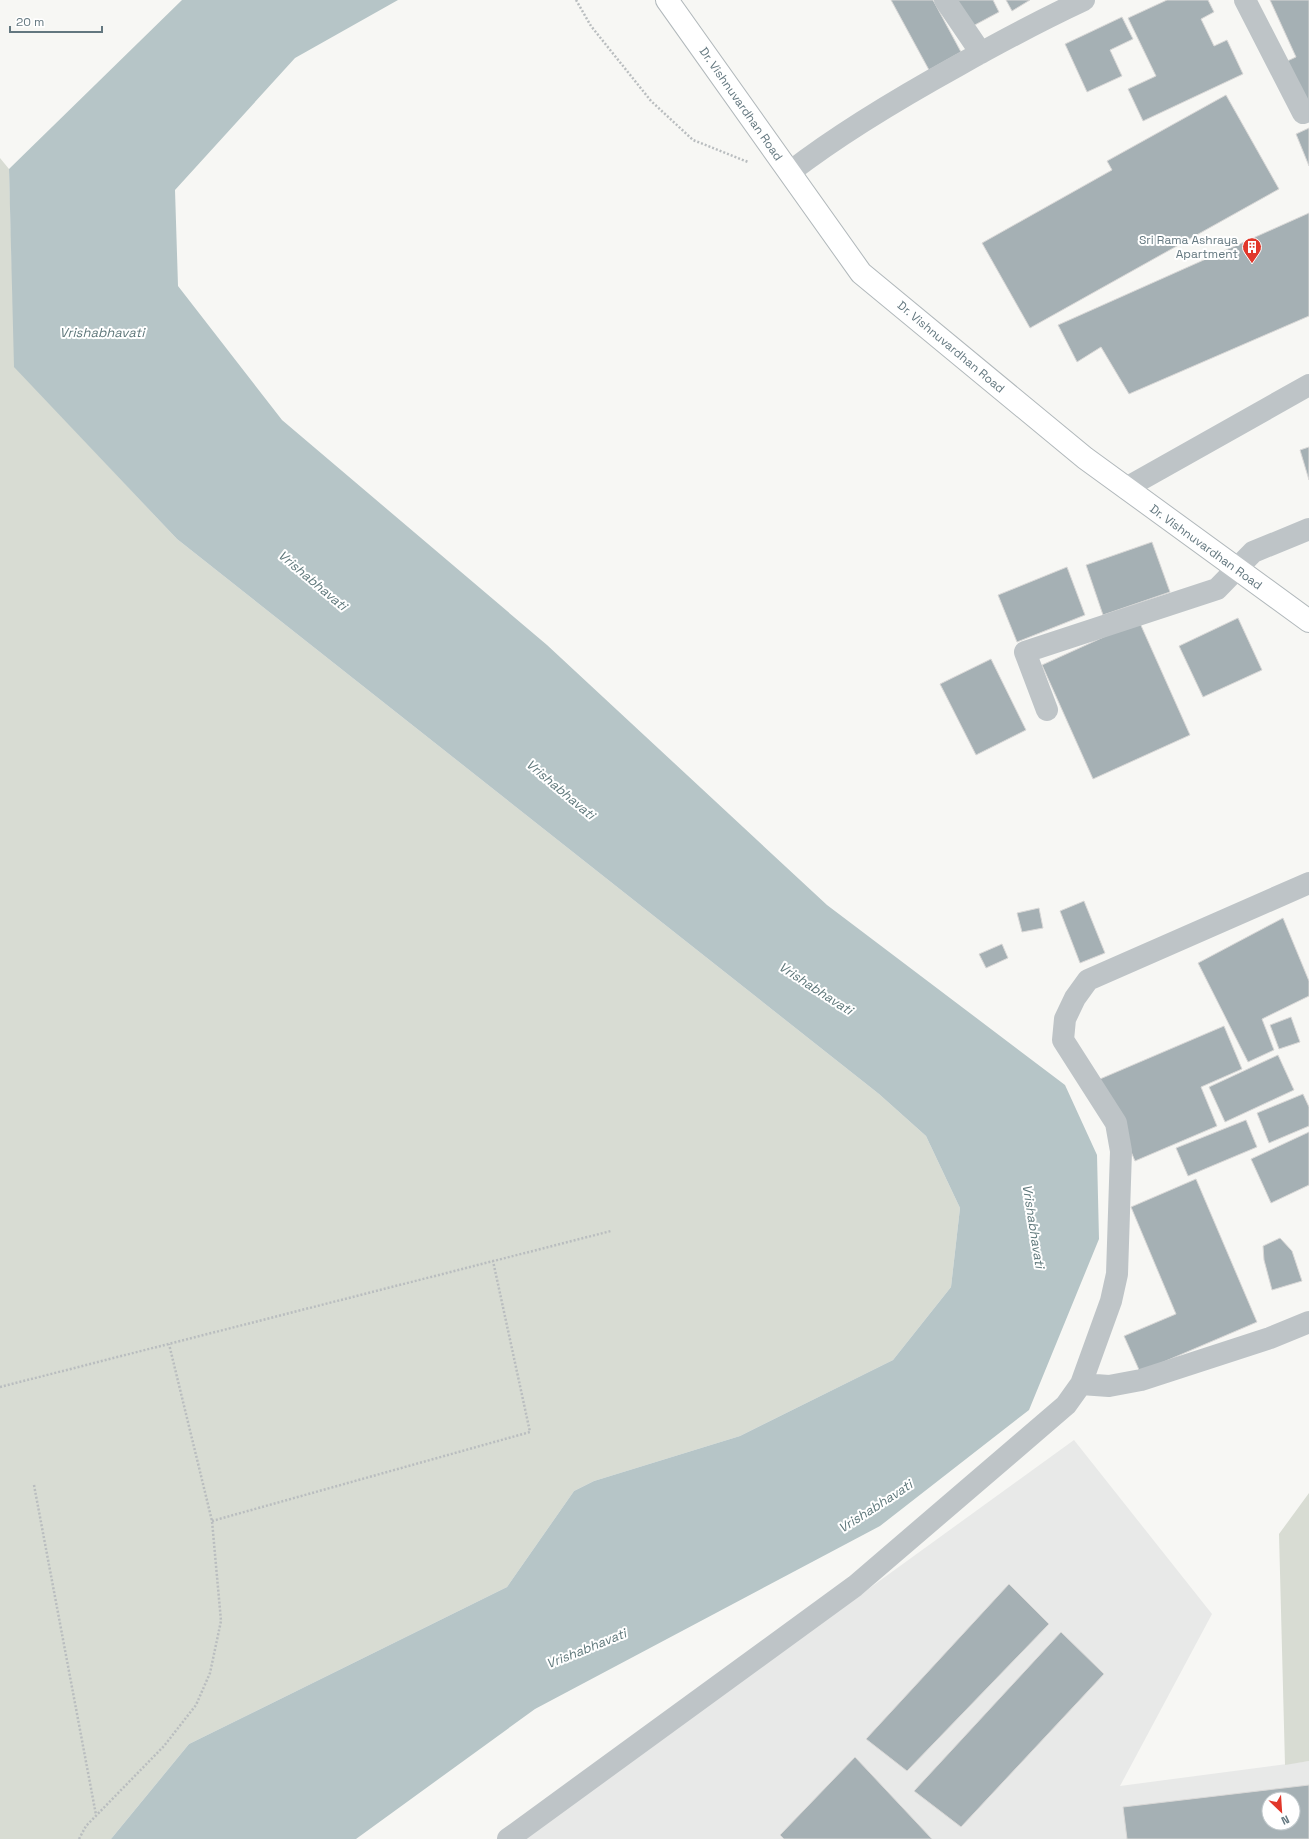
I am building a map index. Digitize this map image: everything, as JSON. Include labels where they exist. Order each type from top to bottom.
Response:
[{"type":"main road","name":"Dr. Vishnuvardhan Road","points":[[667,0],[861,273],[1085,458],[1309,621]]},
{"type":"street","points":[[945,0],[981,53]]},
{"type":"street","points":[[790,172],[824,146],[859,123],[981,53],[1053,14],[1084,0]]},
{"type":"street","points":[[1245,0],[1303,113],[1309,110]]},
{"type":"street","points":[[1126,488],[1309,385]]},
{"type":"street","points":[[1047,710],[1025,652],[1217,589],[1253,552],[1309,529]]},
{"type":"street","points":[[508,1839],[855,1586],[1066,1405],[1081,1384],[1112,1301],[1117,1274],[1121,1151],[1116,1123],[1063,1040],[1065,1019],[1075,998],[1088,980],[1309,883]]},
{"type":"street","points":[[1081,1384],[1109,1386],[1141,1380],[1270,1338],[1309,1322]]},
{"type":"path","points":[[576,0],[591,26],[651,100],[693,140],[749,162]]},
{"type":"path","points":[[0,1387],[611,1231]]},
{"type":"path","points":[[212,1521],[530,1432],[492,1261]]},
{"type":"path","points":[[79,1839],[86,1826],[164,1746],[196,1705],[210,1673],[222,1621],[212,1521],[169,1344]]},
{"type":"path","points":[[34,1485],[96,1816]]},
{"type":"shaded area","points":[[0,158],[9,169],[15,367],[177,539],[879,1094],[926,1136],[960,1208],[951,1287],[893,1360],[740,1436],[594,1481],[574,1491],[507,1587],[189,1744],[111,1839],[0,1839]]},
{"type":"shaded area","points":[[1074,1440],[1212,1614],[1120,1786],[1309,1761],[1309,1839],[523,1839]]},
{"type":"shaded area","points":[[1309,1493],[1309,1761],[1285,1765],[1279,1534]]},
{"type":"water","name":"Vrishabhavati","points":[[182,0],[398,0],[295,58],[175,190],[178,286],[282,420],[547,645],[827,905],[1065,1085],[1097,1155],[1099,1239],[1029,1410],[880,1526],[535,1709],[356,1839],[111,1839],[189,1744],[507,1587],[574,1491],[594,1481],[740,1436],[893,1360],[951,1287],[960,1208],[926,1136],[879,1094],[177,539],[14,367],[9,169]]},
{"type":"building","points":[[891,0],[933,0],[961,52],[929,70]]},
{"type":"building","points":[[957,0],[993,0],[999,12],[971,27]]},
{"type":"building","points":[[1006,0],[1030,0],[1012,11]]},
{"type":"building","points":[[1167,0],[1208,0],[1214,12],[1201,19],[1214,46],[1227,40],[1243,74],[1143,121],[1128,89],[1156,76],[1128,18]]},
{"type":"building","points":[[1270,0],[1309,0],[1309,105],[1283,63],[1296,57]]},
{"type":"building","points":[[1122,17],[1133,39],[1110,50],[1122,76],[1087,92],[1065,44]]},
{"type":"building","points":[[1226,95],[1279,189],[1030,328],[982,243],[1112,170],[1107,161]]},
{"type":"building","points":[[1309,128],[1309,166],[1296,134]]},
{"type":"building","name":"Sri Rama Ashraya Apartment","points":[[1309,213],[1309,316],[1129,394],[1101,347],[1077,362],[1058,325]]},
{"type":"building","points":[[1309,447],[1309,480],[1300,450]]},
{"type":"building","points":[[1152,542],[1170,592],[1103,615],[1086,565]]},
{"type":"building","points":[[1067,567],[1085,615],[1017,642],[998,595]]},
{"type":"building","points":[[1238,618],[1262,670],[1203,697],[1179,646]]},
{"type":"building","points":[[1139,621],[1190,735],[1093,779],[1042,665]]},
{"type":"building","points":[[991,659],[1026,730],[976,755],[940,684]]},
{"type":"building","points":[[1084,901],[1105,953],[1080,963],[1060,911]]},
{"type":"building","points":[[1039,908],[1043,928],[1022,932],[1017,913]]},
{"type":"building","points":[[1283,918],[1309,981],[1309,996],[1262,1019],[1274,1050],[1248,1062],[1198,963]]},
{"type":"building","points":[[1002,944],[1008,958],[986,968],[979,954]]},
{"type":"building","points":[[1291,1017],[1300,1042],[1279,1049],[1270,1025]]},
{"type":"building","points":[[1224,1026],[1242,1069],[1201,1087],[1217,1126],[1135,1161],[1100,1079]]},
{"type":"building","points":[[1278,1055],[1294,1090],[1225,1122],[1209,1087]]},
{"type":"building","points":[[1303,1094],[1309,1107],[1309,1126],[1269,1143],[1257,1113]]},
{"type":"building","points":[[1246,1120],[1257,1147],[1188,1176],[1176,1148]]},
{"type":"building","points":[[1309,1132],[1309,1185],[1271,1203],[1251,1159]]},
{"type":"building","points":[[1196,1179],[1257,1322],[1140,1372],[1124,1336],[1176,1314],[1131,1207]]},
{"type":"building","points":[[1280,1238],[1292,1251],[1302,1281],[1272,1290],[1264,1260],[1263,1246]]},
{"type":"building","points":[[1009,1584],[1049,1624],[907,1771],[866,1739]]},
{"type":"building","points":[[1061,1632],[1104,1674],[961,1827],[914,1791]]},
{"type":"building","points":[[855,1757],[932,1839],[784,1839],[780,1835]]},
{"type":"building","points":[[1309,1785],[1309,1839],[1127,1839],[1123,1807]]},
{"type":"place","name":"Sri Rama Ashraya Apartment","points":[[1252,264]]}]
